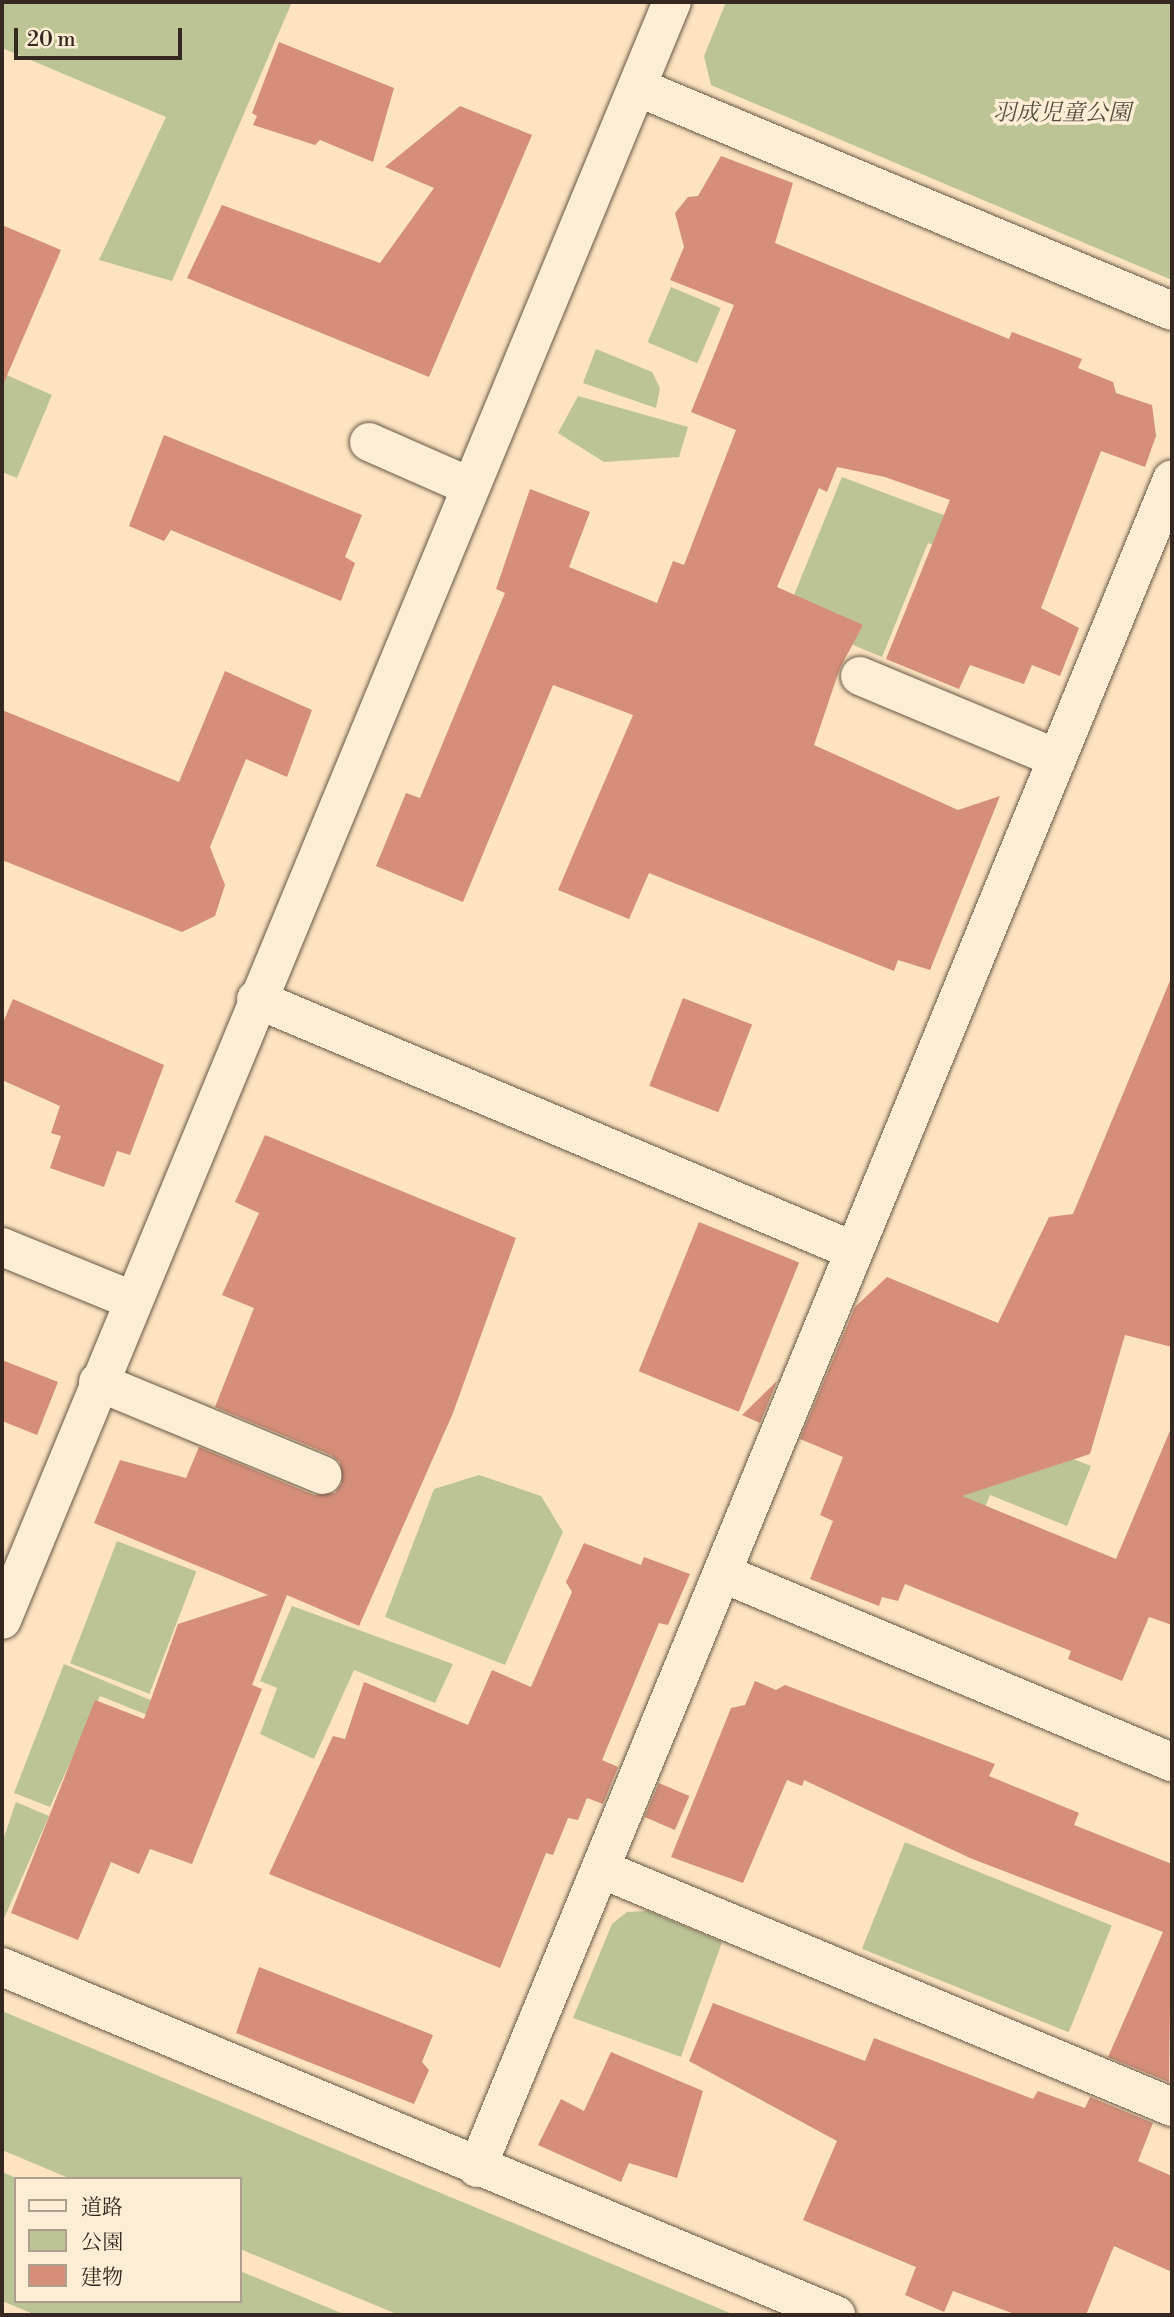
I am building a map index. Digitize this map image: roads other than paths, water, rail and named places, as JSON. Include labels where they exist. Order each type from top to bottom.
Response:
[{"type":"street","points":[[2,1620],[256,999],[673,2]]},
{"type":"street","points":[[637,87],[1172,310]]},
{"type":"street","points":[[369,442],[471,487]]},
{"type":"street","points":[[477,2168],[724,1574],[852,1250],[1172,479]]},
{"type":"street","points":[[860,676],[1056,758]]},
{"type":"street","points":[[256,999],[852,1250]]},
{"type":"street","points":[[2,1247],[132,1300]]},
{"type":"street","points":[[98,1382],[321,1475]]},
{"type":"street","points":[[724,1574],[1172,1762]]},
{"type":"street","points":[[601,1869],[1172,2107]]},
{"type":"street","points":[[2,1968],[477,2168],[836,2315]]},
{"type":"park label","name":"羽成児童公園","points":[[1062,113]]}]
